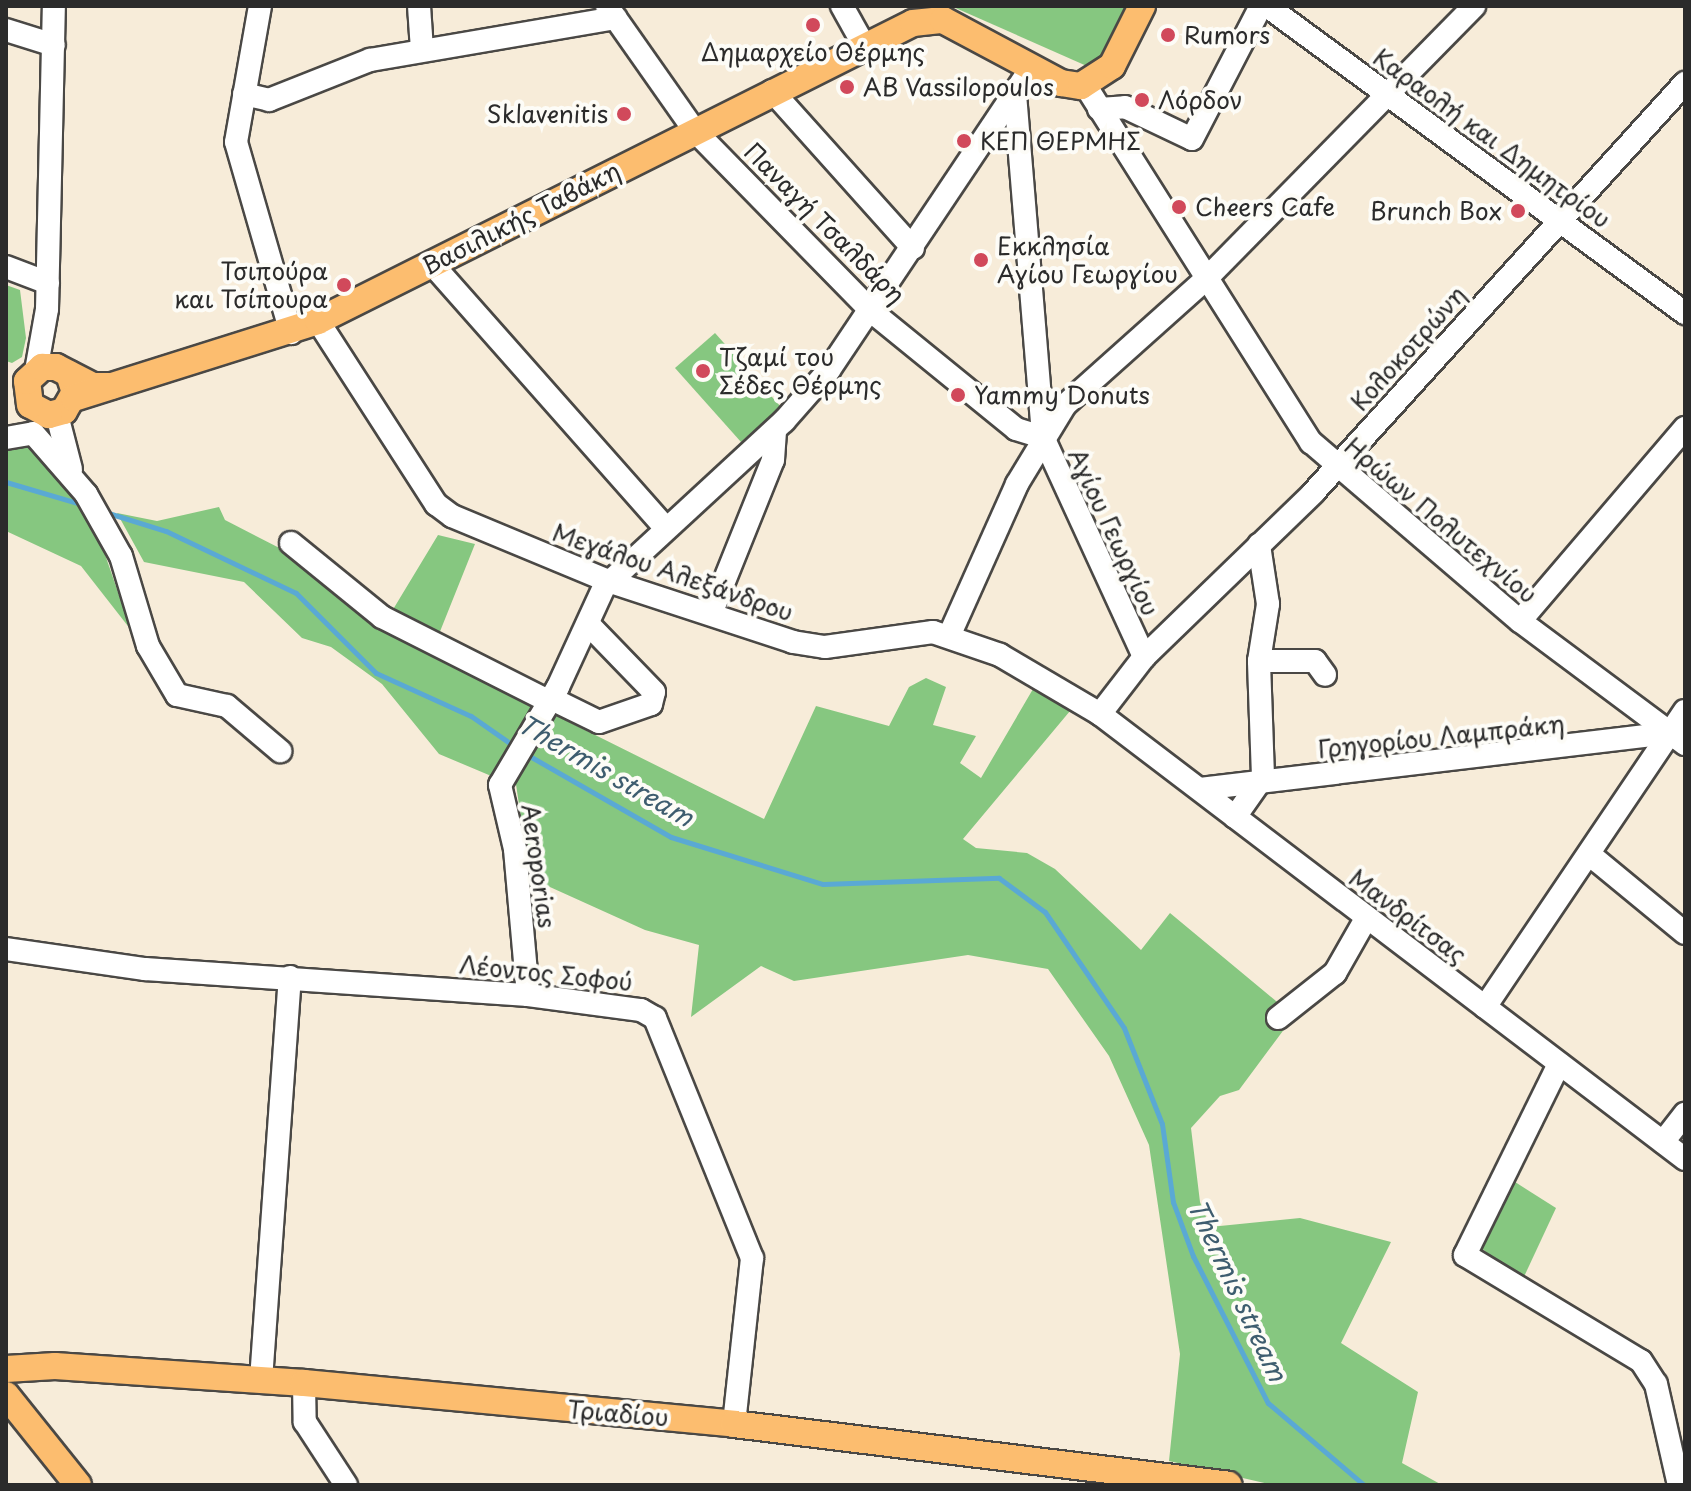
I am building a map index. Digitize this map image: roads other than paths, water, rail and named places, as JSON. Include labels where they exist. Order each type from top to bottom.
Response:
[{"type":"main road","points":[[911,14],[943,20],[1067,85],[1085,85],[1114,62],[1142,6]]},
{"type":"main road","name":"Βασιλικής Ταβάκη","points":[[21,390],[118,385],[291,333],[772,91],[911,14]]},
{"type":"main road","points":[[21,390],[66,389]]},
{"type":"main road","name":"Τριαδίου","points":[[6,1369],[55,1366],[304,1383],[734,1424],[1228,1485]]},
{"type":"main road","points":[[6,1395],[78,1485]]},
{"type":"street","points":[[54,6],[47,309],[66,389],[80,486]]},
{"type":"street","points":[[260,6],[236,142],[241,179],[291,333]]},
{"type":"street","points":[[419,6],[422,50]]},
{"type":"street","points":[[842,6],[862,42]]},
{"type":"street","points":[[1099,109],[1125,107],[1192,139],[1261,6]]},
{"type":"street","name":"Καραολή και Δημητρίου","points":[[1267,6],[1685,313]]},
{"type":"street","points":[[1100,714],[950,634],[1043,437],[1065,405],[1205,280],[1474,6]]},
{"type":"street","points":[[244,94],[269,100],[365,62],[614,10]]},
{"type":"street","name":"Παναγή Τσαλδάρη","points":[[614,10],[694,130],[871,311],[1016,429],[1043,437]]},
{"type":"street","points":[[6,30],[54,45]]},
{"type":"street","points":[[608,581],[775,430],[871,311],[1031,68]]},
{"type":"street","name":"Κολοκοτρώνη","points":[[1100,714],[1144,657],[1335,467],[1685,83]]},
{"type":"street","name":"Ηρώων Πολυτεχνίου","points":[[1085,85],[1205,280],[1335,467],[1520,621],[1677,739]]},
{"type":"street","points":[[772,91],[913,248]]},
{"type":"street","name":"Αγίου Γεωργίου","points":[[1015,94],[1043,437],[1144,657]]},
{"type":"street","points":[[432,264],[665,527]]},
{"type":"street","points":[[6,267],[48,283]]},
{"type":"street","points":[[21,390],[47,309]]},
{"type":"street","name":"Μεγάλου Αλεξάνδρου","points":[[318,321],[436,504],[608,581],[810,647],[950,634]]},
{"type":"street","points":[[1520,621],[1685,428]]},
{"type":"street","points":[[711,614],[773,460],[775,430]]},
{"type":"street","points":[[6,438],[33,433],[80,486],[105,526],[148,646],[177,695],[227,706],[280,751]]},
{"type":"street","points":[[291,543],[382,617],[546,707],[599,722],[651,704],[654,692],[588,624]]},
{"type":"street","points":[[1235,817],[1261,782],[1259,661],[1268,604],[1259,545]]},
{"type":"street","name":"Aeroporias","points":[[528,995],[515,849],[500,785],[546,707],[608,581]]},
{"type":"street","points":[[1259,661],[1315,661],[1325,675]]},
{"type":"street","points":[[1485,1007],[1589,854],[1677,739],[1685,711]]},
{"type":"street","name":"Μανδρίτσας","points":[[1100,714],[1685,1159]]},
{"type":"street","name":"Γρηγορίου Λαμπράκη","points":[[1200,789],[1677,739]]},
{"type":"street","points":[[1589,854],[1685,933]]},
{"type":"street","points":[[1278,1018],[1335,973],[1367,917]]},
{"type":"street","name":"Λέοντος Σοφού","points":[[6,949],[145,969],[528,995],[641,1010],[663,1035],[752,1258],[734,1424]]},
{"type":"street","points":[[261,1380],[290,977]]},
{"type":"street","points":[[1559,1064],[1465,1255],[1641,1361],[1656,1384],[1679,1485]]},
{"type":"street","points":[[1663,1142],[1685,1114]]},
{"type":"street","points":[[304,1383],[305,1422],[346,1485]]},
{"type":"waterway","name":"Thermis stream","points":[[6,482],[84,505]]},
{"type":"waterway","name":"Thermis stream","points":[[105,512],[166,531],[296,593],[376,673],[471,716],[514,746]]},
{"type":"waterway","name":"Thermis stream","points":[[526,754],[671,837],[823,884],[999,878],[1045,912],[1124,1028],[1162,1124],[1173,1202],[1193,1256],[1268,1403],[1364,1485]]},
{"type":"place","name":"Δημαρχείο Θέρμης","points":[[813,25]]},
{"type":"place","name":"Rumors","points":[[1168,35]]},
{"type":"place","name":"AB Vassilopoulos","points":[[847,87]]},
{"type":"place","name":"Λόρδον","points":[[1142,100]]},
{"type":"place","name":"Sklavenitis","points":[[624,114]]},
{"type":"place","name":"ΚΕΠ ΘΕΡΜΗΣ","points":[[964,141]]},
{"type":"place","name":"Cheers Cafe","points":[[1179,207]]},
{"type":"place","name":"Brunch Box","points":[[1518,211]]},
{"type":"place","name":"Εκκλησία Αγίου Γεωργίου","points":[[981,260]]},
{"type":"place","name":"Τσιπούρα και Τσίπουρα","points":[[344,285]]},
{"type":"place","name":"Τζαμί του Σέδες Θέρμης","points":[[703,371]]},
{"type":"place","name":"Yammy Donuts","points":[[958,395]]}]
